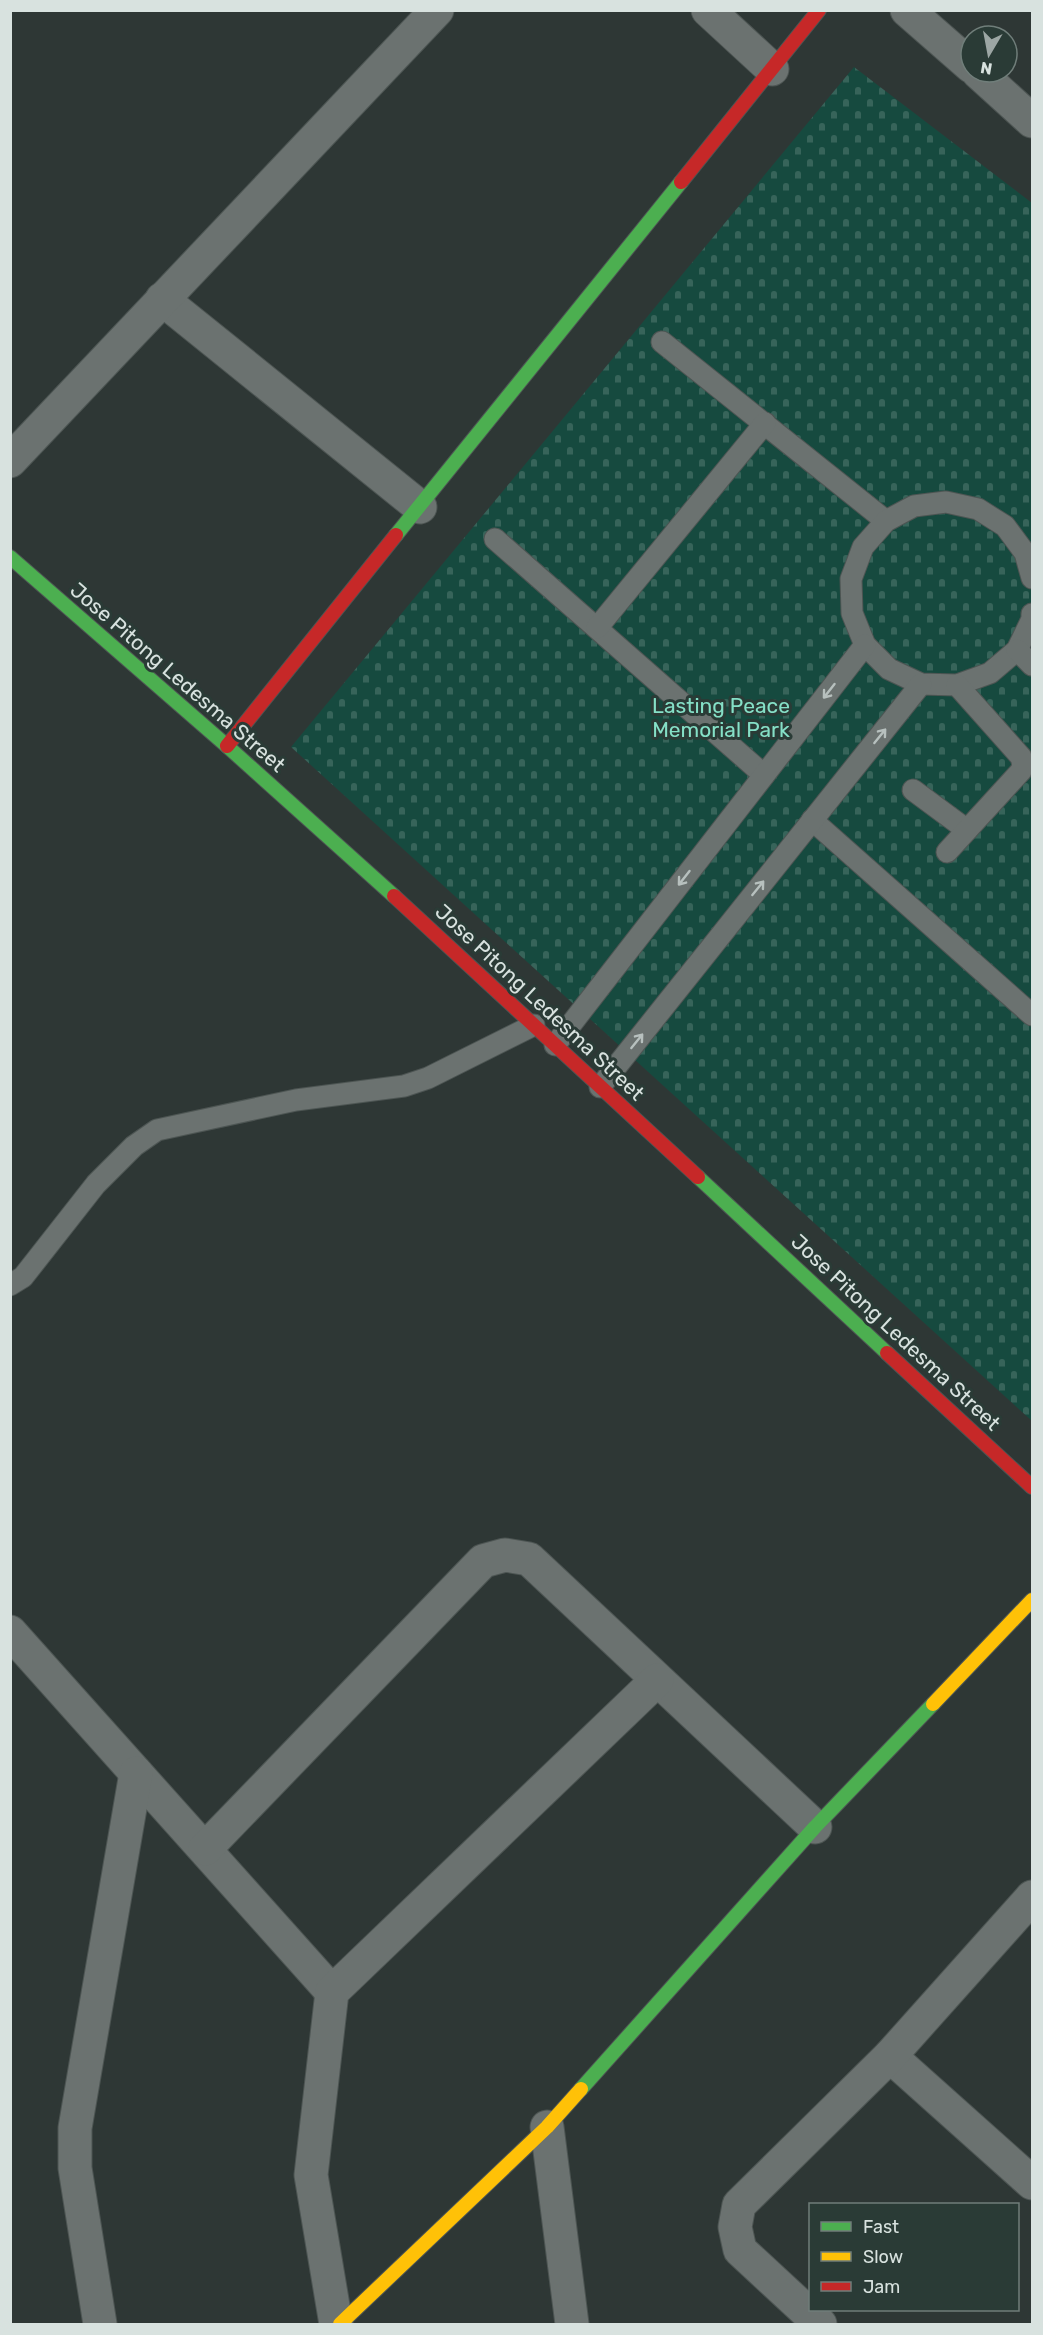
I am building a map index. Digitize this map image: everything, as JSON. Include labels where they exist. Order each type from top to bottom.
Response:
[{"type":"street","points":[[10,461],[437,10]]},
{"type":"street","points":[[708,10],[772,69]]},
{"type":"street","points":[[227,746],[819,10]]},
{"type":"street","points":[[907,10],[942,21],[959,47]]},
{"type":"street","points":[[991,84],[1032,121]]},
{"type":"street","points":[[162,299],[420,507]]},
{"type":"street","name":"Jose Pitong Ledesma Street","points":[[10,557],[227,746],[534,1025],[1032,1487]]},
{"type":"street","points":[[205,1849],[483,1561],[504,1555],[529,1559],[815,1827]]},
{"type":"street","points":[[338,2325],[547,2127],[815,1827],[1032,1600]]},
{"type":"street","points":[[10,1632],[332,1992]]},
{"type":"street","points":[[338,2325],[311,2175],[332,1992],[657,1680]]},
{"type":"street","points":[[100,2325],[75,2168],[75,2128],[136,1773]]},
{"type":"street","points":[[814,2322],[741,2250],[735,2227],[739,2205],[890,2056],[1032,1897]]},
{"type":"street","points":[[890,2056],[1032,2183]]},
{"type":"street","points":[[547,2127],[572,2325]]},
{"type":"lane","points":[[662,342],[886,521]]},
{"type":"lane","points":[[597,628],[765,423]]},
{"type":"lane","points":[[1032,578],[1025,553],[1005,526],[978,509],[946,502],[914,506],[886,521],[863,547],[851,579],[852,613],[865,645],[889,669],[921,684],[957,685],[990,673],[1017,650],[1032,619],[1032,614]]},
{"type":"lane","points":[[495,539],[764,775]]},
{"type":"lane","points":[[555,1045],[865,645]]},
{"type":"lane","points":[[1017,650],[1032,665]]},
{"type":"lane","points":[[600,1087],[921,684]]},
{"type":"lane","points":[[947,852],[1023,765],[1021,758],[957,685]]},
{"type":"lane","points":[[913,790],[967,830]]},
{"type":"lane","points":[[812,820],[1032,1015]]},
{"type":"lane","points":[[10,1285],[22,1277],[96,1184],[134,1146],[157,1130],[296,1100],[404,1086],[428,1078],[534,1025]]},
{"type":"green space","name":"Lasting Peace Memorial Park","points":[[854,67],[1032,203],[1032,1421],[291,747]]},
{"type":"traffic: fast","points":[[396,535],[681,182]]},
{"type":"traffic: fast","points":[[10,557],[227,746],[394,896]]},
{"type":"traffic: fast","points":[[698,1177],[887,1353]]},
{"type":"traffic: fast","points":[[581,2089],[815,1827],[933,1704]]},
{"type":"traffic: slow","points":[[933,1704],[1032,1600]]},
{"type":"traffic: slow","points":[[340,2324],[547,2127],[581,2089]]},
{"type":"traffic: jam","points":[[681,182],[819,10]]},
{"type":"traffic: jam","points":[[227,746],[396,535]]},
{"type":"traffic: jam","points":[[394,896],[698,1177]]},
{"type":"traffic: jam","points":[[887,1353],[1032,1487]]}]
